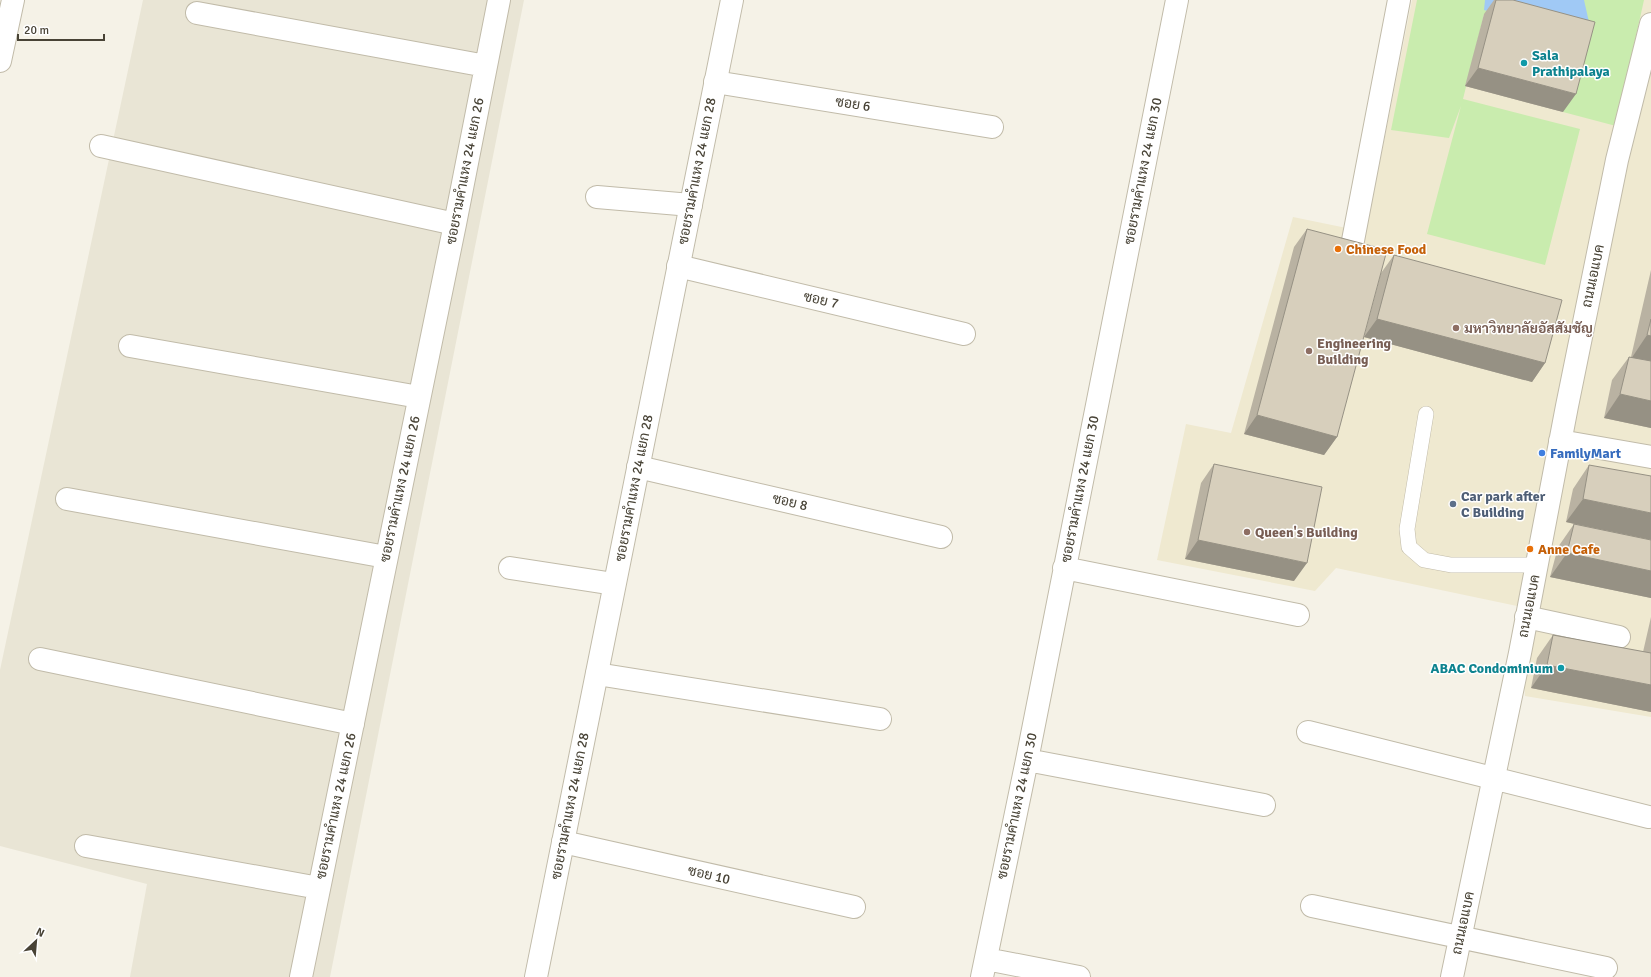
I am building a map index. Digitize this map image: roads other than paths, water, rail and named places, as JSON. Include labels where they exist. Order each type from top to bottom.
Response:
[{"type":"street","points":[[0,61],[13,0]]},
{"type":"street","name":"ซอยรามคำแหง 24 แยก 26","points":[[301,977],[455,224],[499,0]]},
{"type":"street","name":"ซอยรามคำแหง 24 แยก 28","points":[[536,977],[732,0]]},
{"type":"street","name":"ซอยรามคำแหง 24 แยก 30","points":[[984,968],[1027,760],[1177,0]]},
{"type":"street","points":[[1351,251],[1398,0]]},
{"type":"street","points":[[197,13],[486,66]]},
{"type":"street","name":"ถนนเอแบค","points":[[1452,977],[1537,565],[1560,441],[1617,160],[1651,24]]},
{"type":"street","name":"ซอย 6","points":[[715,82],[992,127]]},
{"type":"street","points":[[101,146],[455,224]]},
{"type":"street","points":[[597,197],[690,205]]},
{"type":"street","name":"ซอย 7","points":[[678,266],[964,334]]},
{"type":"street","points":[[130,346],[419,397]]},
{"type":"street","points":[[1560,441],[1651,458]]},
{"type":"street","name":"ซอย 8","points":[[638,467],[941,537]]},
{"type":"street","points":[[67,499],[386,557]]},
{"type":"street","points":[[510,568],[614,584]]},
{"type":"street","points":[[1064,568],[1298,615]]},
{"type":"street","points":[[1526,617],[1619,637]]},
{"type":"street","points":[[40,659],[353,724]]},
{"type":"street","points":[[597,674],[880,719]]},
{"type":"street","points":[[1308,732],[1649,817]]},
{"type":"street","points":[[1027,760],[1264,805]]},
{"type":"street","name":"ซอย 10","points":[[563,842],[854,907]]},
{"type":"street","points":[[86,846],[319,888]]},
{"type":"street","points":[[1312,906],[1606,968]]},
{"type":"street","points":[[984,968],[1079,977]]},
{"type":"lane","points":[[1426,414],[1407,529],[1409,547],[1424,560],[1452,565],[1537,565]]},
{"type":"water","points":[[1485,0],[1584,0],[1591,31],[1583,37],[1484,10]]},
{"type":"place","name":"Sala Prathipalaya","points":[[1524,63]]},
{"type":"place","name":"Chinese Food","points":[[1338,249]]},
{"type":"place","name":"มหาวิทยาลัยอัสสัมชัญ","points":[[1456,328]]},
{"type":"place","name":"Engineering Building","points":[[1309,351]]},
{"type":"place","name":"FamilyMart","points":[[1542,453]]},
{"type":"place","name":"Car park after C Building","points":[[1453,504]]},
{"type":"place","name":"Queen's Building","points":[[1247,532]]},
{"type":"place","name":"Anne Cafe","points":[[1530,549]]},
{"type":"place","name":"ABAC Condominium","points":[[1561,668]]}]
